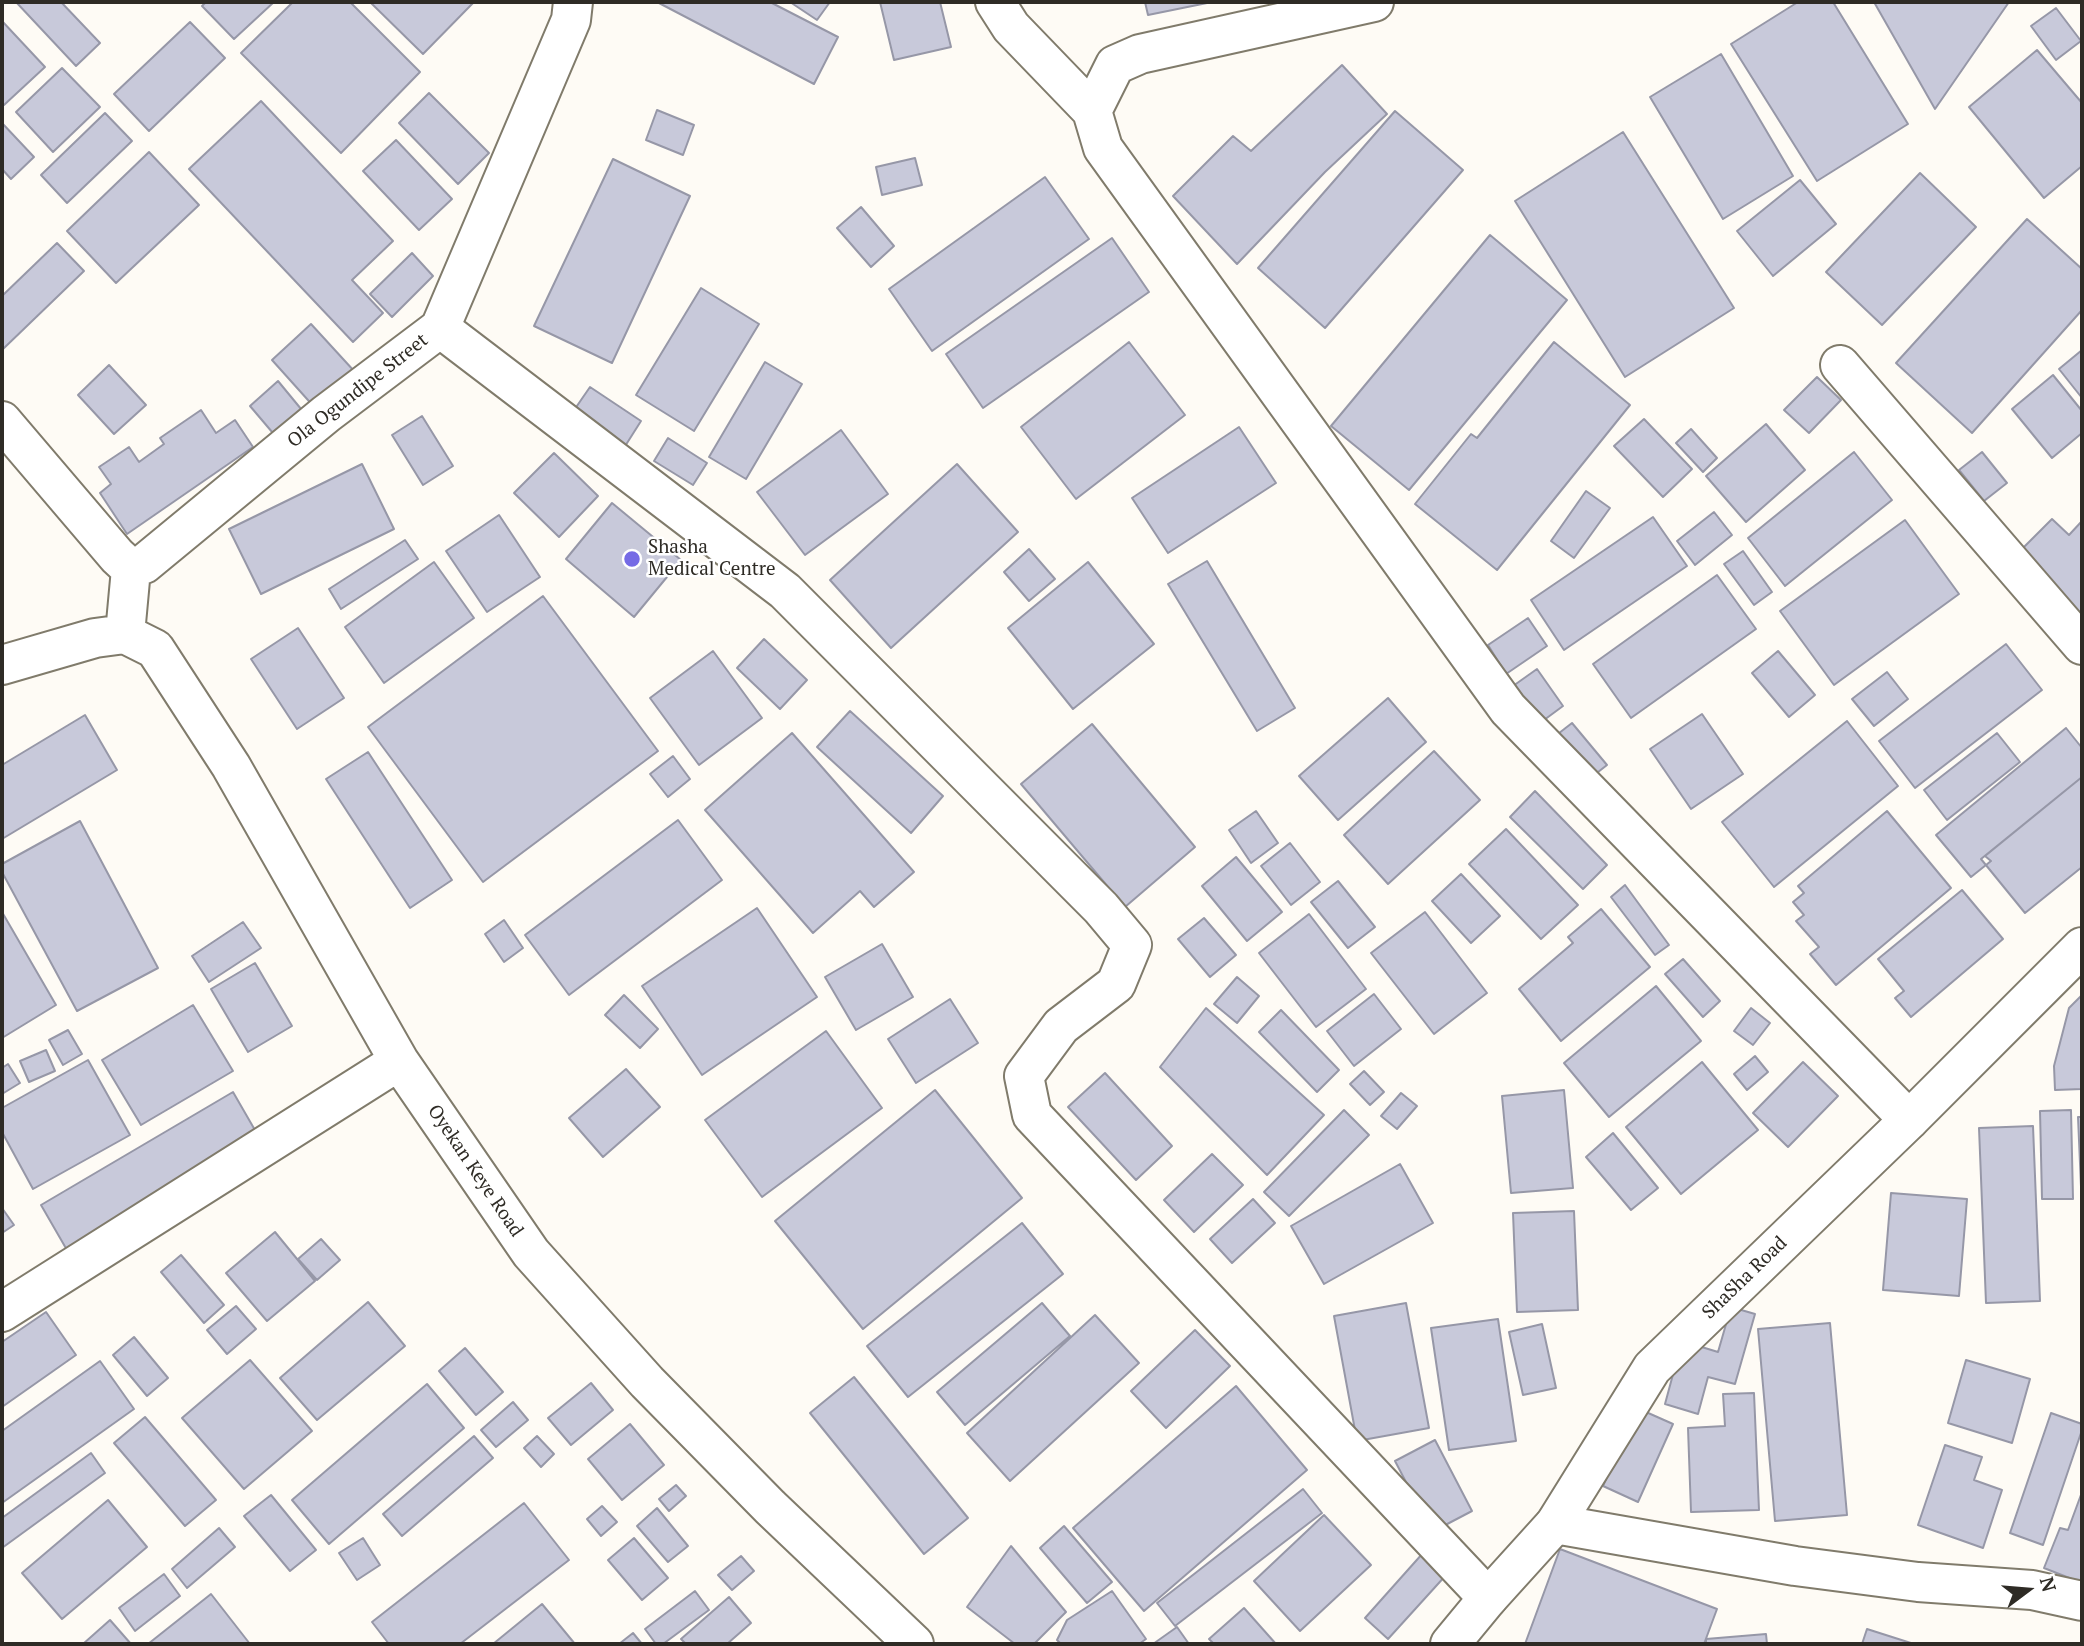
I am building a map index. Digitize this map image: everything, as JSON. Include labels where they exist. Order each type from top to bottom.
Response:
[{"type":"street","name":"Ola Ogundipe Street","points":[[131,569],[144,564],[326,414],[440,328],[571,20],[573,2]]},
{"type":"street","points":[[995,2],[1011,27],[1093,111],[1103,148],[1508,709],[1909,1120]]},
{"type":"street","points":[[1093,111],[1115,65],[1140,54],[1374,2]]},
{"type":"street","points":[[440,328],[785,590],[1101,908],[1132,945],[1116,984],[1061,1026],[1024,1076],[1032,1115],[1488,1598]]},
{"type":"street","points":[[1840,365],[2082,645]]},
{"type":"street","points":[[2,421],[131,569],[125,634],[95,638],[2,665]]},
{"type":"street","name":"Oyekan Keye Road","points":[[125,634],[155,649],[192,704],[231,766],[399,1061],[531,1252],[647,1382],[771,1507],[914,1644]]},
{"type":"street","name":"ShaSha Road","points":[[1450,1644],[1555,1524],[1652,1368],[1909,1120],[2082,947]]},
{"type":"street","points":[[2,1312],[399,1061]]},
{"type":"street","points":[[1555,1524],[1795,1566],[1918,1582],[2032,1590],[2082,1601]]},
{"type":"building","points":[[16,2],[61,2],[100,43],[76,66]]},
{"type":"building","points":[[206,2],[274,2],[234,39],[202,6]]},
{"type":"building","points":[[293,2],[350,2],[420,72],[341,153],[241,53]]},
{"type":"building","points":[[370,2],[474,2],[423,54]]},
{"type":"building","points":[[657,2],[770,2],[838,37],[814,84]]},
{"type":"building","points":[[790,2],[830,2],[817,20]]},
{"type":"building","points":[[880,2],[940,2],[951,47],[894,60]]},
{"type":"building","points":[[1145,2],[1212,2],[1148,15]]},
{"type":"building","points":[[1798,2],[1833,2],[1908,124],[1817,181],[1731,44]]},
{"type":"building","points":[[1874,2],[2009,2],[1935,109]]},
{"type":"building","points":[[2056,8],[2081,41],[2056,60],[2031,26]]},
{"type":"building","points":[[2,21],[45,67],[4,105],[2,103]]},
{"type":"building","points":[[190,22],[225,58],[149,131],[114,94]]},
{"type":"building","points":[[2037,50],[2082,103],[2082,166],[2044,198],[1969,107]]},
{"type":"building","points":[[1721,54],[1793,176],[1723,219],[1650,97]]},
{"type":"building","points":[[1342,65],[1387,114],[1325,172],[1237,264],[1173,196],[1233,136],[1251,151]]},
{"type":"building","points":[[62,68],[100,107],[53,152],[16,112]]},
{"type":"building","points":[[429,93],[489,153],[458,184],[399,123]]},
{"type":"building","points":[[261,101],[393,241],[352,280],[383,313],[353,342],[189,169]]},
{"type":"building","points":[[657,110],[694,125],[683,155],[646,140]]},
{"type":"building","points":[[1395,111],[1463,170],[1325,328],[1258,268]]},
{"type":"building","points":[[105,113],[132,141],[67,203],[41,175]]},
{"type":"building","points":[[2,123],[34,157],[11,179],[2,169]]},
{"type":"building","points":[[1623,132],[1734,308],[1625,377],[1515,201]]},
{"type":"building","points":[[396,140],[452,199],[419,230],[363,171]]},
{"type":"building","points":[[149,152],[199,205],[116,283],[67,231]]},
{"type":"building","points":[[915,158],[922,185],[882,195],[876,167]]},
{"type":"building","points":[[613,159],[690,196],[612,363],[534,326]]},
{"type":"building","points":[[1920,173],[1976,227],[1882,325],[1826,272]]},
{"type":"building","points":[[1045,177],[1089,239],[932,351],[889,289]]},
{"type":"building","points":[[1800,180],[1836,224],[1773,276],[1737,231]]},
{"type":"building","points":[[861,207],[894,246],[871,267],[837,228]]},
{"type":"building","points":[[2027,219],[2082,269],[2082,310],[1972,433],[1896,363]]},
{"type":"building","points":[[1490,235],[1567,300],[1409,490],[1331,426]]},
{"type":"building","points":[[1112,238],[1149,292],[983,408],[946,354]]},
{"type":"building","points":[[57,243],[84,271],[2,350],[2,296]]},
{"type":"building","points":[[412,253],[433,276],[392,317],[370,294]]},
{"type":"building","points":[[701,288],[759,324],[694,431],[636,395]]},
{"type":"building","points":[[311,324],[355,372],[316,409],[272,360]]},
{"type":"building","points":[[1129,342],[1185,415],[1076,499],[1021,427]]},
{"type":"building","points":[[1554,342],[1630,405],[1497,570],[1415,504],[1471,434],[1477,438]]},
{"type":"building","points":[[2082,350],[2082,398],[2059,369]]},
{"type":"building","points":[[765,362],[802,384],[746,479],[709,457]]},
{"type":"building","points":[[109,365],[146,405],[114,434],[78,395]]},
{"type":"building","points":[[2053,375],[2082,411],[2082,433],[2052,458],[2012,409]]},
{"type":"building","points":[[1817,377],[1841,400],[1809,433],[1784,410]]},
{"type":"building","points":[[278,381],[306,415],[278,439],[250,406]]},
{"type":"building","points":[[590,387],[641,421],[622,451],[570,416]]},
{"type":"building","points":[[201,410],[216,433],[235,420],[253,447],[127,534],[100,493],[111,484],[99,467],[129,447],[139,462],[164,444],[160,438]]},
{"type":"building","points":[[422,416],[453,466],[423,485],[392,435]]},
{"type":"building","points":[[1644,419],[1692,469],[1663,497],[1614,446]]},
{"type":"building","points":[[1766,424],[1805,470],[1746,522],[1706,476]]},
{"type":"building","points":[[1239,427],[1276,483],[1168,553],[1132,498]]},
{"type":"building","points":[[1691,429],[1717,458],[1703,472],[1676,443]]},
{"type":"building","points":[[841,430],[888,494],[805,555],[757,492]]},
{"type":"building","points":[[668,438],[707,463],[693,485],[654,461]]},
{"type":"building","points":[[1854,452],[1892,500],[1785,586],[1748,538]]},
{"type":"building","points":[[1982,452],[2007,483],[1984,501],[1959,470]]},
{"type":"building","points":[[554,453],[598,496],[559,537],[514,493]]},
{"type":"building","points":[[362,464],[394,529],[261,594],[229,529]]},
{"type":"building","points":[[957,464],[1018,532],[891,648],[830,580]]},
{"type":"building","points":[[1586,491],[1610,508],[1574,558],[1551,541]]},
{"type":"building","points":[[612,503],[681,560],[634,617],[566,559]]},
{"type":"building","points":[[1714,512],[1732,535],[1695,565],[1677,541]]},
{"type":"building","points":[[499,515],[540,577],[487,612],[446,551]]},
{"type":"building","points":[[1653,517],[1687,566],[1564,650],[1531,600]]},
{"type":"building","points":[[2052,519],[2069,535],[2082,521],[2082,616],[2019,552]]},
{"type":"building","points":[[1905,520],[1959,594],[1834,685],[1780,611]]},
{"type":"building","points":[[405,540],[418,559],[341,609],[329,589]]},
{"type":"building","points":[[1029,549],[1055,579],[1029,601],[1004,572]]},
{"type":"building","points":[[1743,551],[1772,592],[1754,605],[1724,564]]},
{"type":"building","points":[[1207,561],[1295,708],[1257,731],[1168,584]]},
{"type":"building","points":[[434,562],[474,618],[384,683],[345,627]]},
{"type":"building","points":[[1088,562],[1154,644],[1073,709],[1008,628]]},
{"type":"building","points":[[1717,575],[1756,629],[1631,718],[1593,664]]},
{"type":"building","points":[[543,596],[658,751],[483,882],[368,727]]},
{"type":"building","points":[[1528,618],[1547,646],[1506,674],[1488,645]]},
{"type":"building","points":[[298,628],[344,698],[297,729],[251,659]]},
{"type":"building","points":[[764,639],[807,680],[780,709],[737,668]]},
{"type":"building","points":[[2006,644],[2042,690],[1915,788],[1879,741]]},
{"type":"building","points":[[713,651],[762,718],[699,765],[650,698]]},
{"type":"building","points":[[1778,651],[1815,695],[1789,717],[1752,673]]},
{"type":"building","points":[[1537,669],[1563,706],[1540,723],[1513,686]]},
{"type":"building","points":[[1887,672],[1908,699],[1874,726],[1852,699]]},
{"type":"building","points":[[1388,698],[1426,742],[1338,820],[1299,776]]},
{"type":"building","points":[[850,711],[943,796],[911,833],[817,747]]},
{"type":"building","points":[[1702,714],[1743,774],[1691,809],[1650,749]]},
{"type":"building","points":[[85,715],[117,770],[2,839],[2,765]]},
{"type":"building","points":[[1847,721],[1898,786],[1774,887],[1722,822]]},
{"type":"building","points":[[1572,723],[1607,765],[1588,780],[1554,737]]},
{"type":"building","points":[[1092,724],[1195,847],[1125,907],[1021,784]]},
{"type":"building","points":[[2066,728],[2082,748],[2082,777],[1985,856],[1991,861],[1971,877],[1936,835]]},
{"type":"building","points":[[792,733],[914,872],[874,907],[860,891],[813,933],[705,810]]},
{"type":"building","points":[[1997,733],[2020,762],[1947,820],[1924,790]]},
{"type":"building","points":[[1434,751],[1480,800],[1388,884],[1344,835]]},
{"type":"building","points":[[368,752],[452,880],[410,908],[326,779]]},
{"type":"building","points":[[673,756],[690,779],[668,797],[650,774]]},
{"type":"building","points":[[2082,777],[2082,867],[2025,913],[1981,859]]},
{"type":"building","points":[[1535,791],[1607,865],[1583,889],[1510,817]]},
{"type":"building","points":[[1256,811],[1278,843],[1251,863],[1229,830]]},
{"type":"building","points":[[1887,811],[1951,888],[1836,985],[1810,954],[1819,947],[1796,921],[1804,915],[1793,902],[1804,893],[1798,886]]},
{"type":"building","points":[[678,820],[722,880],[569,995],[525,935]]},
{"type":"building","points":[[80,821],[158,968],[77,1011],[2,872],[2,864]]},
{"type":"building","points":[[1506,829],[1578,905],[1541,939],[1469,864]]},
{"type":"building","points":[[1290,843],[1320,882],[1291,905],[1261,866]]},
{"type":"building","points":[[1236,857],[1282,912],[1247,941],[1202,886]]},
{"type":"building","points":[[1461,874],[1500,916],[1471,943],[1432,901]]},
{"type":"building","points":[[1338,881],[1375,927],[1348,948],[1311,902]]},
{"type":"building","points":[[1625,885],[1669,945],[1655,955],[1611,897]]},
{"type":"building","points":[[1962,890],[2003,939],[1911,1017],[1895,998],[1904,991],[1878,959]]},
{"type":"building","points":[[757,908],[817,997],[702,1075],[642,986]]},
{"type":"building","points":[[1601,909],[1650,967],[1561,1041],[1519,989],[1573,943],[1568,937]]},
{"type":"building","points":[[2,912],[56,1005],[2,1038]]},
{"type":"building","points":[[1425,912],[1487,993],[1434,1034],[1371,953]]},
{"type":"building","points":[[1309,914],[1366,989],[1316,1027],[1259,953]]},
{"type":"building","points":[[1204,918],[1236,955],[1210,977],[1178,939]]},
{"type":"building","points":[[504,920],[523,948],[504,962],[485,934]]},
{"type":"building","points":[[243,922],[261,948],[209,982],[192,956]]},
{"type":"building","points":[[882,944],[913,997],[856,1030],[825,977]]},
{"type":"building","points":[[1683,959],[1720,1001],[1703,1017],[1665,974]]},
{"type":"building","points":[[255,963],[292,1026],[248,1052],[211,989]]},
{"type":"building","points":[[1237,977],[1259,996],[1237,1023],[1214,1004]]},
{"type":"building","points":[[1656,986],[1701,1041],[1609,1117],[1564,1063]]},
{"type":"building","points":[[1374,994],[1401,1029],[1354,1066],[1327,1031]]},
{"type":"building","points":[[624,995],[658,1029],[640,1048],[605,1015]]},
{"type":"building","points":[[2082,995],[2082,1089],[2055,1090],[2054,1066],[2069,1008]]},
{"type":"building","points":[[950,999],[978,1043],[916,1083],[888,1039]]},
{"type":"building","points":[[193,1005],[233,1071],[141,1125],[102,1060]]},
{"type":"building","points":[[1206,1008],[1324,1115],[1267,1175],[1160,1067]]},
{"type":"building","points":[[1751,1008],[1770,1023],[1753,1045],[1734,1031]]},
{"type":"building","points":[[1281,1010],[1339,1070],[1317,1092],[1259,1032]]},
{"type":"building","points":[[68,1030],[82,1054],[63,1065],[49,1040]]},
{"type":"building","points":[[826,1031],[882,1108],[762,1197],[705,1120]]},
{"type":"building","points":[[46,1050],[55,1071],[29,1082],[20,1061]]},
{"type":"building","points":[[1755,1056],[1768,1072],[1747,1090],[1734,1074]]},
{"type":"building","points":[[88,1060],[130,1135],[33,1189],[2,1132],[2,1108]]},
{"type":"building","points":[[1702,1062],[1758,1130],[1681,1194],[1626,1127]]},
{"type":"building","points":[[1803,1062],[1838,1096],[1788,1147],[1753,1113]]},
{"type":"building","points":[[8,1064],[20,1083],[2,1094],[2,1068]]},
{"type":"building","points":[[626,1069],[660,1107],[603,1157],[569,1118]]},
{"type":"building","points":[[1364,1071],[1384,1092],[1370,1105],[1350,1084]]},
{"type":"building","points":[[1105,1073],[1172,1146],[1136,1180],[1068,1107]]},
{"type":"building","points":[[935,1090],[1022,1198],[863,1329],[775,1221]]},
{"type":"building","points":[[1564,1090],[1573,1188],[1511,1193],[1502,1096]]},
{"type":"building","points":[[233,1092],[263,1144],[71,1257],[41,1205]]},
{"type":"building","points":[[1401,1093],[1417,1106],[1397,1129],[1381,1116]]},
{"type":"building","points":[[1344,1110],[1369,1135],[1289,1216],[1264,1192]]},
{"type":"building","points":[[2071,1110],[2073,1199],[2042,1199],[2040,1111]]},
{"type":"building","points":[[2078,1117],[2082,1117],[2082,1210]]},
{"type":"building","points":[[2033,1126],[2040,1301],[1986,1303],[1979,1128]]},
{"type":"building","points":[[1613,1133],[1658,1188],[1631,1210],[1586,1157]]},
{"type":"building","points":[[1212,1154],[1243,1185],[1194,1232],[1164,1200]]},
{"type":"building","points":[[1400,1164],[1433,1223],[1324,1284],[1291,1226]]},
{"type":"building","points":[[1891,1193],[1967,1199],[1959,1296],[1883,1290]]},
{"type":"building","points":[[1253,1199],[1275,1223],[1232,1263],[1210,1239]]},
{"type":"building","points":[[2,1208],[14,1225],[2,1233]]},
{"type":"building","points":[[1574,1211],[1578,1310],[1517,1312],[1513,1213]]},
{"type":"building","points":[[1022,1223],[1063,1274],[908,1397],[867,1346]]},
{"type":"building","points":[[275,1232],[315,1281],[267,1321],[226,1273]]},
{"type":"building","points":[[321,1239],[340,1260],[317,1280],[298,1259]]},
{"type":"building","points":[[181,1255],[224,1305],[204,1323],[161,1272]]},
{"type":"building","points":[[368,1302],[405,1346],[317,1420],[280,1378]]},
{"type":"building","points":[[1042,1303],[1070,1336],[965,1425],[937,1392]]},
{"type":"building","points":[[1406,1303],[1429,1428],[1357,1441],[1334,1316]]},
{"type":"building","points":[[236,1306],[256,1329],[227,1354],[207,1330]]},
{"type":"building","points":[[1731,1307],[1755,1314],[1735,1384],[1708,1377],[1698,1414],[1665,1404],[1682,1341],[1718,1352]]},
{"type":"building","points":[[46,1312],[76,1355],[2,1407],[2,1342]]},
{"type":"building","points":[[1095,1315],[1139,1363],[1010,1481],[967,1433]]},
{"type":"building","points":[[1498,1319],[1516,1441],[1449,1450],[1431,1328]]},
{"type":"building","points":[[1830,1323],[1847,1515],[1775,1521],[1758,1329]]},
{"type":"building","points":[[1542,1324],[1556,1388],[1523,1395],[1509,1332]]},
{"type":"building","points":[[1195,1330],[1230,1366],[1166,1428],[1131,1391]]},
{"type":"building","points":[[134,1337],[168,1378],[147,1396],[113,1355]]},
{"type":"building","points":[[465,1348],[503,1392],[476,1415],[439,1371]]},
{"type":"building","points":[[250,1360],[312,1431],[244,1489],[182,1418]]},
{"type":"building","points":[[1966,1360],[2030,1379],[2012,1443],[1948,1423]]},
{"type":"building","points":[[100,1361],[134,1409],[2,1503],[2,1431]]},
{"type":"building","points":[[854,1377],[968,1518],[924,1554],[810,1413]]},
{"type":"building","points":[[591,1383],[613,1410],[571,1445],[548,1418]]},
{"type":"building","points":[[427,1384],[464,1428],[329,1544],[292,1500]]},
{"type":"building","points":[[1236,1386],[1307,1470],[1144,1611],[1073,1528]]},
{"type":"building","points":[[1754,1393],[1759,1510],[1691,1512],[1688,1428],[1725,1426],[1723,1394]]},
{"type":"building","points":[[513,1402],[528,1420],[496,1447],[481,1430]]},
{"type":"building","points":[[1637,1408],[1673,1424],[1638,1502],[1603,1486]]},
{"type":"building","points":[[2051,1413],[2082,1424],[2082,1430],[2043,1545],[2010,1533]]},
{"type":"building","points":[[145,1417],[216,1500],[185,1526],[114,1443]]},
{"type":"building","points":[[630,1424],[664,1465],[622,1500],[588,1459]]},
{"type":"building","points":[[474,1436],[493,1458],[402,1536],[383,1514]]},
{"type":"building","points":[[537,1436],[554,1454],[541,1467],[524,1448]]},
{"type":"building","points":[[1435,1440],[1472,1511],[1432,1532],[1395,1461]]},
{"type":"building","points":[[1945,1445],[1982,1457],[1974,1480],[2002,1490],[1983,1548],[1918,1525]]},
{"type":"building","points":[[91,1453],[105,1473],[2,1548],[2,1518]]},
{"type":"building","points":[[676,1485],[686,1496],[669,1511],[659,1499]]},
{"type":"building","points":[[1303,1489],[1322,1513],[1175,1626],[1157,1603]]},
{"type":"building","points":[[2082,1492],[2082,1583],[2044,1568],[2060,1528],[2068,1530]]},
{"type":"building","points":[[271,1495],[316,1550],[290,1571],[244,1516]]},
{"type":"building","points":[[108,1500],[147,1547],[62,1619],[22,1573]]},
{"type":"building","points":[[524,1503],[569,1560],[460,1644],[389,1644],[372,1622]]},
{"type":"building","points":[[602,1506],[617,1522],[601,1536],[587,1519]]},
{"type":"building","points":[[657,1508],[688,1546],[668,1562],[637,1526]]},
{"type":"building","points":[[1324,1515],[1371,1565],[1300,1631],[1254,1581]]},
{"type":"building","points":[[1064,1526],[1112,1582],[1087,1603],[1040,1548]]},
{"type":"building","points":[[219,1528],[235,1547],[187,1588],[172,1569]]},
{"type":"building","points":[[363,1538],[380,1565],[357,1580],[339,1553]]},
{"type":"building","points":[[634,1538],[668,1578],[642,1600],[608,1560]]},
{"type":"building","points":[[1011,1546],[1066,1612],[1034,1644],[1015,1644],[967,1607]]},
{"type":"building","points":[[1560,1549],[1717,1609],[1704,1644],[1525,1644]]},
{"type":"building","points":[[1423,1553],[1447,1574],[1388,1639],[1365,1618]]},
{"type":"building","points":[[741,1556],[754,1571],[732,1590],[718,1575]]},
{"type":"building","points":[[164,1574],[180,1596],[135,1631],[119,1608]]},
{"type":"building","points":[[695,1591],[709,1610],[663,1644],[656,1644],[645,1629]]},
{"type":"building","points":[[1112,1591],[1146,1639],[1139,1644],[1061,1644],[1057,1640],[1067,1620]]},
{"type":"building","points":[[211,1594],[250,1644],[148,1644]]},
{"type":"building","points":[[729,1597],[751,1623],[727,1644],[686,1644],[681,1639]]},
{"type":"building","points":[[542,1604],[575,1644],[493,1644]]},
{"type":"building","points":[[1244,1608],[1276,1644],[1214,1644],[1209,1639]]},
{"type":"building","points":[[110,1620],[131,1644],[83,1644]]},
{"type":"building","points":[[1177,1627],[1189,1644],[1153,1644]]},
{"type":"building","points":[[1867,1629],[1914,1644],[1862,1644]]},
{"type":"building","points":[[633,1633],[642,1644],[619,1644]]},
{"type":"building","points":[[1766,1634],[1767,1644],[1706,1644],[1706,1639]]},
{"type":"place","name":"Shasha Medical Centre","points":[[632,559]]}]
